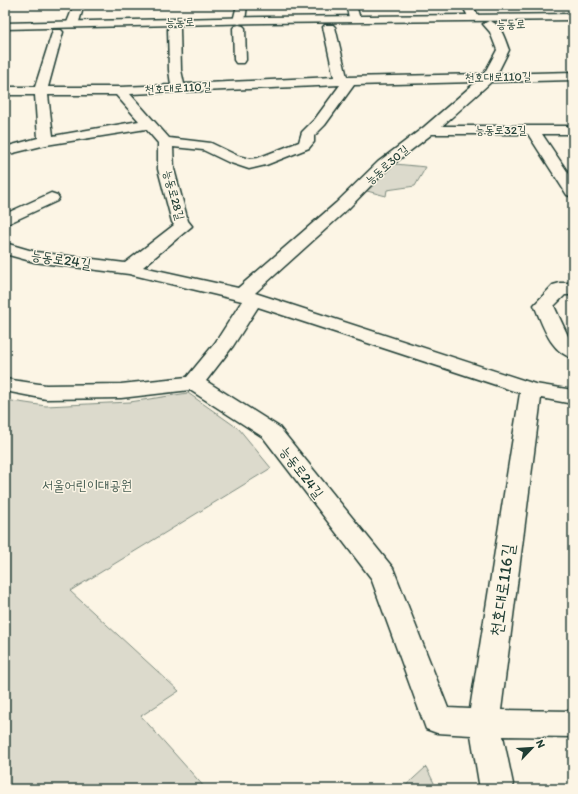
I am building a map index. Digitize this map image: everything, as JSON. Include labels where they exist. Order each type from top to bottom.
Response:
[{"type":"street","points":[[72,24],[79,5]]},
{"type":"street","points":[[240,60],[239,25],[242,5]]},
{"type":"street","points":[[351,5],[354,19]]},
{"type":"street","points":[[467,5],[474,18]]},
{"type":"street","name":"능동로","points":[[5,33],[174,29],[354,19],[573,17]]},
{"type":"street","name":"능동로","points":[[5,26],[72,24],[329,27],[573,24]]},
{"type":"street","name":"능동로30길","points":[[194,383],[223,346],[248,297],[383,165],[429,130],[489,77],[503,50],[495,31],[489,24]]},
{"type":"street","points":[[120,91],[164,142],[206,146],[233,159],[255,164],[304,145],[307,142],[307,135],[320,122],[346,81],[329,27]]},
{"type":"street","points":[[174,29],[174,70],[178,88]]},
{"type":"street","points":[[46,142],[41,90],[57,32]]},
{"type":"street","name":"천호대로110길","points":[[5,91],[120,91],[346,81],[573,76]]},
{"type":"street","points":[[5,151],[46,142],[148,124]]},
{"type":"street","name":"능동로32길","points":[[429,130],[573,130]]},
{"type":"street","points":[[532,130],[573,192]]},
{"type":"street","name":"능동로28길","points":[[129,269],[183,226],[180,222],[166,169],[164,142]]},
{"type":"street","points":[[5,220],[51,198]]},
{"type":"street","name":"능동로24길","points":[[5,248],[34,257],[129,269],[248,297],[531,390],[570,394]]},
{"type":"street","points":[[573,289],[560,289],[544,305],[559,339],[573,352]]},
{"type":"street","points":[[5,385],[46,392],[114,391],[194,383]]},
{"type":"street","name":"능동로24길","points":[[194,383],[271,432],[383,575],[437,720],[484,722]]},
{"type":"street","name":"천호대로116길","points":[[497,789],[484,722],[531,390]]},
{"type":"street","points":[[484,722],[573,724]]},
{"type":"green space","points":[[395,164],[426,167],[415,186],[387,190],[386,196],[367,191]]},
{"type":"green space","name":"서울어린이대공원","points":[[188,393],[239,429],[271,468],[70,591],[179,691],[141,716],[206,789],[5,789],[5,400],[46,406],[130,402]]},
{"type":"green space","points":[[426,767],[437,789],[402,789]]}]
